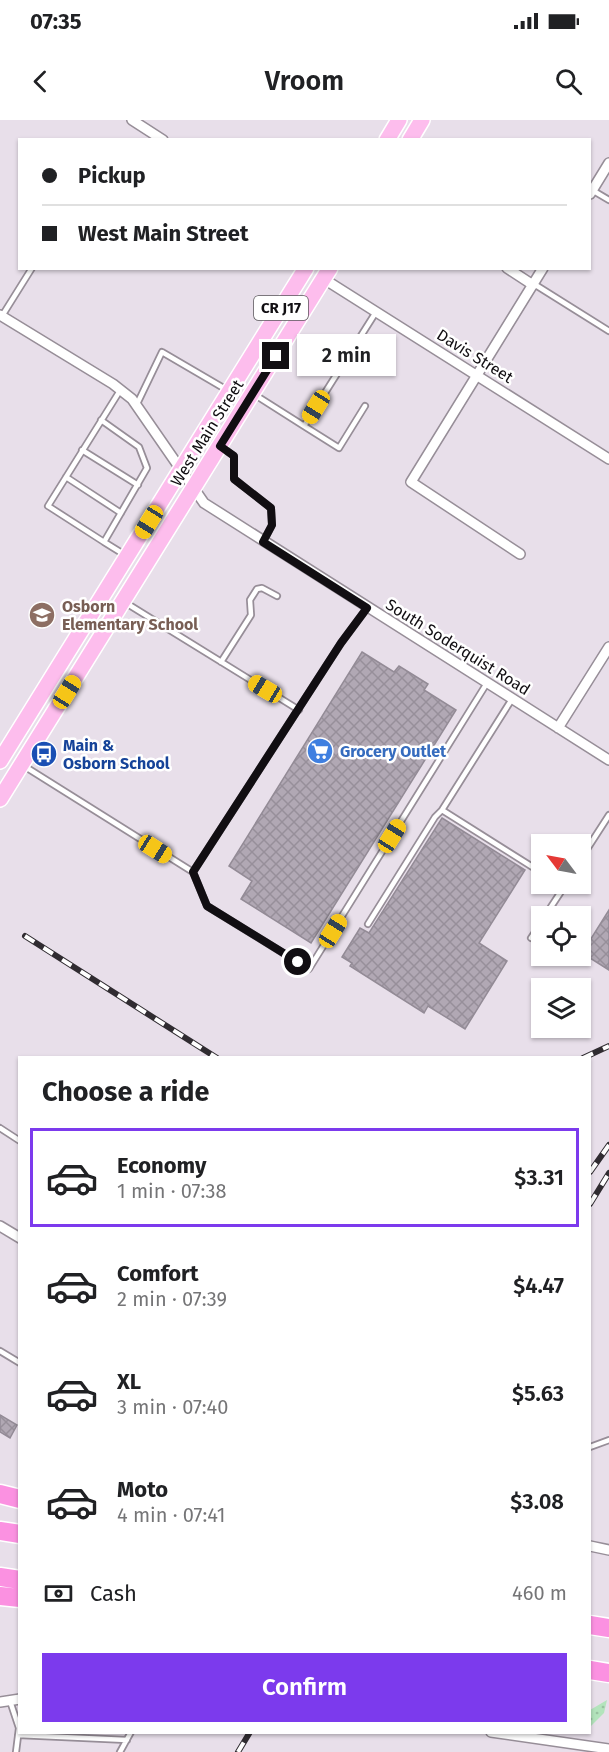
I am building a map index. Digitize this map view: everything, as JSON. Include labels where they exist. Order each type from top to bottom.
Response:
[{"type":"highway","points":[[0,1494],[18,1498]]},
{"type":"highway","points":[[0,1531],[18,1534]]},
{"type":"highway","points":[[0,1577],[18,1580]]},
{"type":"highway","points":[[0,1596],[18,1598]]},
{"type":"highway","points":[[591,1670],[609,1673]]},
{"type":"main road","points":[[388,138],[399,120]]},
{"type":"main road","points":[[411,138],[422,120]]},
{"type":"main road","name":"West Main Street","points":[[0,761],[305,270]]},
{"type":"main road","name":"West Main Street","points":[[0,799],[327,274]]},
{"type":"street","points":[[132,120],[160,138]]},
{"type":"street","points":[[591,192],[609,163]]},
{"type":"street","points":[[510,270],[534,284]]},
{"type":"street","points":[[520,554],[411,482],[542,270]]},
{"type":"street","name":"Davis Street","points":[[327,274],[376,311],[609,459]]},
{"type":"street","name":"South Soderquist Road","points":[[1,315],[121,389],[137,404],[204,503],[609,760]]},
{"type":"street","points":[[558,728],[609,647]]},
{"type":"street","points":[[0,1226],[18,1237]]},
{"type":"street","points":[[591,1546],[609,1550]]},
{"type":"street","points":[[505,1734],[609,1749]]},
{"type":"lane","points":[[591,192],[609,200]]},
{"type":"lane","points":[[1,315],[31,270]]},
{"type":"lane","points":[[534,284],[609,331]]},
{"type":"lane","points":[[304,426],[376,311]]},
{"type":"lane","points":[[137,404],[162,352],[230,392]]},
{"type":"lane","points":[[121,389],[48,506],[128,557]]},
{"type":"lane","points":[[252,394],[339,448],[365,406]]},
{"type":"lane","points":[[101,420],[139,447],[147,468],[104,542]]},
{"type":"lane","points":[[220,446],[234,456],[234,479],[271,508],[272,525],[263,542]]},
{"type":"lane","points":[[82,450],[138,485]]},
{"type":"lane","points":[[66,477],[121,513]]},
{"type":"lane","points":[[221,662],[251,615],[250,600],[257,589],[262,588],[277,596]]},
{"type":"lane","points":[[124,602],[299,710]]},
{"type":"lane","points":[[193,872],[367,608]]},
{"type":"lane","points":[[21,765],[193,872],[207,906],[309,969],[487,683]]},
{"type":"lane","points":[[368,924],[512,699]]},
{"type":"lane","points":[[442,810],[531,866]]},
{"type":"lane","points":[[591,843],[609,815]]},
{"type":"lane","points":[[0,1128],[18,1140]]},
{"type":"lane","points":[[0,1351],[18,1362]]},
{"type":"lane","points":[[591,1447],[609,1440]]},
{"type":"lane","points":[[10,1701],[18,1725]]},
{"type":"lane","points":[[120,1752],[130,1734]]},
{"type":"lane","points":[[16,1752],[18,1735],[127,1740]]},
{"type":"green space","points":[[607,1700],[604,1713],[591,1726],[591,1709]]},
{"type":"building","points":[[362,652],[394,672],[399,666],[428,684],[424,690],[456,710],[311,943],[241,899],[252,881],[229,866]]},
{"type":"building","points":[[442,818],[525,870],[479,943],[507,961],[465,1029],[428,1006],[424,1013],[350,966],[352,963],[342,957],[360,928],[369,933]]},
{"type":"building","points":[[609,910],[609,970],[591,959],[591,939]]},
{"type":"building","points":[[0,1415],[17,1425],[10,1438],[0,1432]]},
{"type":"railway","points":[[25,936],[214,1056]]},
{"type":"railway","points":[[587,1056],[609,1046]]},
{"type":"railway","points":[[591,1171],[609,1145]]},
{"type":"railway","points":[[591,1202],[609,1173]]},
{"type":"railway","points":[[238,1752],[249,1734]]},
{"type":"place","name":"Osborn Elementary School","points":[[42,615]]},
{"type":"place","name":"Grocery Outlet","points":[[320,751]]},
{"type":"place","name":"Main & Osborn School","points":[[44,754]]},
{"type":"route","points":[[276,356],[220,446],[234,456],[232,470],[234,479],[271,508],[272,525],[263,542],[367,608],[341,643],[193,872],[207,906],[298,962]]}]
